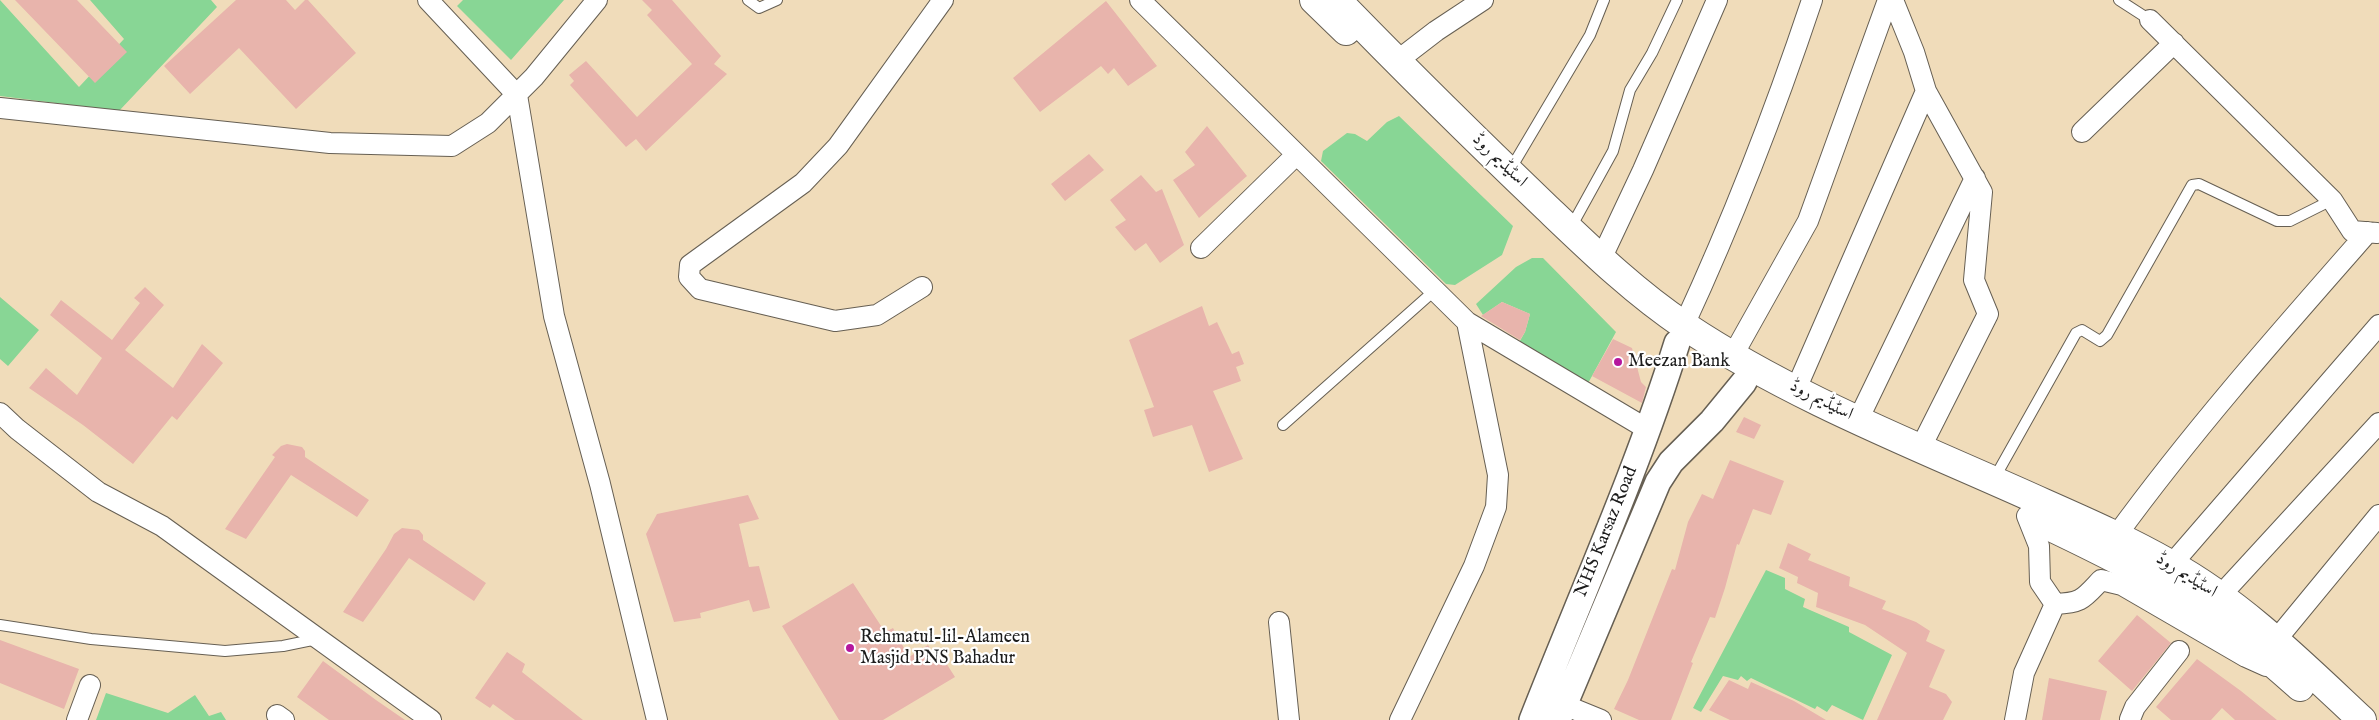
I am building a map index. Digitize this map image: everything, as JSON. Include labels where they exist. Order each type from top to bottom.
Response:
[{"type":"main road","name":"اسٹیڈیم روڈ","points":[[1314,0],[1550,234],[1612,292],[1680,334],[1744,382],[2130,566],[2203,609],[2286,675],[2336,720]]},
{"type":"main road","name":"اسٹیڈیم روڈ","points":[[1338,0],[1509,172],[1642,294],[1680,334],[1733,355],[1858,420],[1994,480],[2172,564],[2220,596],[2276,640],[2362,720]]},
{"type":"street","points":[[428,0],[517,94],[554,316],[600,484],[657,720]]},
{"type":"street","points":[[0,108],[330,143],[452,146],[488,123],[534,77],[597,0]]},
{"type":"street","points":[[922,287],[877,315],[835,321],[700,289],[688,277],[690,265],[809,177],[838,146],[943,0]]},
{"type":"street","points":[[1140,0],[1467,322],[1647,429]]},
{"type":"street","points":[[1397,61],[1436,31],[1483,0]]},
{"type":"street","points":[[1602,257],[1643,170],[1717,0]]},
{"type":"street","points":[[1680,334],[1714,261],[1780,94],[1812,0]]},
{"type":"street","points":[[1733,355],[1808,221],[1888,0]]},
{"type":"street","points":[[1893,0],[1914,52],[1926,90],[1982,192],[1974,280],[1988,314],[1921,447]]},
{"type":"street","points":[[2150,20],[2332,200],[2352,231],[2374,233]]},
{"type":"street","points":[[2082,132],[2174,43]]},
{"type":"street","points":[[1796,389],[1926,90]]},
{"type":"street","points":[[1201,248],[1296,155]]},
{"type":"street","points":[[1858,420],[1975,178]]},
{"type":"street","points":[[2116,536],[2171,461],[2266,348],[2374,233]]},
{"type":"street","points":[[1400,720],[1474,566],[1496,507],[1498,475],[1467,322]]},
{"type":"street","points":[[2172,564],[2379,325]]},
{"type":"street","name":"NHS Karsaz Road","points":[[1532,720],[1631,472],[1660,395],[1680,334]]},
{"type":"street","points":[[1561,712],[1658,482],[1671,462],[1712,421],[1744,382]]},
{"type":"street","points":[[0,413],[16,429],[98,492],[162,526],[320,638],[431,720]]},
{"type":"street","points":[[2220,596],[2379,423]]},
{"type":"street","points":[[1631,472],[1658,482]]},
{"type":"street","points":[[2276,640],[2379,515]]},
{"type":"street","points":[[2027,516],[2039,546],[2040,582],[2055,604]]},
{"type":"street","points":[[2055,604],[2075,604],[2085,597],[2101,580],[2122,586],[2246,657],[2286,675]]},
{"type":"street","points":[[2015,720],[2024,673],[2055,604]]},
{"type":"street","points":[[1280,622],[1290,720]]},
{"type":"street","points":[[2134,720],[2128,720],[2135,707],[2179,651]]},
{"type":"street","points":[[77,720],[90,685]]},
{"type":"street","points":[[1542,696],[1561,712],[1601,720]]},
{"type":"lane","points":[[748,0],[759,8],[777,0]]},
{"type":"lane","points":[[1509,172],[1590,35],[1604,0]]},
{"type":"lane","points":[[1570,229],[1613,151],[1630,90],[1652,52],[1677,0]]},
{"type":"lane","points":[[2119,0],[2150,20]]},
{"type":"lane","points":[[1994,480],[2076,333],[2082,330],[2100,341],[2106,335],[2192,185],[2199,184],[2278,221],[2290,221],[2332,200]]},
{"type":"lane","points":[[1283,425],[1434,291]]},
{"type":"lane","points":[[0,625],[91,638],[225,651],[283,646],[320,638]]},
{"type":"green space","points":[[0,0],[79,87],[124,39],[90,0],[211,0],[217,7],[119,111],[0,96]]},
{"type":"green space","points":[[463,0],[564,0],[511,60],[457,6]]},
{"type":"green space","points":[[1399,116],[1513,226],[1502,255],[1455,285],[1446,284],[1321,161],[1323,151],[1347,133],[1355,134],[1367,141],[1387,122]]},
{"type":"green space","points":[[1532,258],[1543,258],[1616,332],[1586,387],[1517,346],[1525,332],[1530,314],[1502,302],[1483,315],[1476,304],[1516,267]]},
{"type":"green space","points":[[0,297],[39,330],[8,366],[0,359]]},
{"type":"green space","points":[[1766,570],[1785,578],[1785,589],[1805,599],[1803,607],[1849,627],[1849,632],[1892,655],[1863,720],[1832,705],[1827,712],[1817,706],[1815,709],[1751,678],[1747,681],[1741,676],[1738,680],[1723,676],[1701,712],[1693,708]]},
{"type":"green space","points":[[106,693],[168,713],[195,695],[209,716],[221,712],[226,720],[96,720]]},
{"type":"building","points":[[15,0],[77,0],[127,52],[95,83]]},
{"type":"building","points":[[236,0],[286,0],[295,10],[305,0],[308,0],[356,53],[296,109],[239,48],[190,94],[164,66]]},
{"type":"building","points":[[642,0],[672,0],[721,56],[714,64],[727,74],[646,151],[636,139],[626,147],[570,85],[574,81],[569,75],[586,61],[637,117],[692,64],[647,15],[652,10]]},
{"type":"building","points":[[1106,1],[1157,66],[1128,86],[1114,68],[1108,74],[1101,66],[1040,112],[1013,78]]},
{"type":"building","points":[[1207,126],[1247,176],[1199,218],[1173,180],[1195,165],[1185,152]]},
{"type":"building","points":[[1089,154],[1104,170],[1065,201],[1051,184]]},
{"type":"building","points":[[1141,175],[1156,192],[1162,189],[1184,245],[1160,263],[1146,243],[1135,251],[1115,227],[1126,220],[1110,200]]},
{"type":"building","points":[[145,287],[164,305],[125,350],[173,388],[202,344],[223,363],[177,420],[172,416],[133,464],[83,425],[29,388],[46,368],[77,395],[102,358],[50,315],[61,300],[112,340],[140,303],[134,298]]},
{"type":"building","points":[[1502,302],[1530,314],[1525,332],[1520,340],[1481,316]]},
{"type":"building","points":[[1202,306],[1209,326],[1217,322],[1232,354],[1239,351],[1244,364],[1236,367],[1241,381],[1213,391],[1243,459],[1209,472],[1192,425],[1153,437],[1144,410],[1154,407],[1129,340]]},
{"type":"building","name":"Meezan Bank","points":[[1613,339],[1632,348],[1641,382],[1646,387],[1642,403],[1592,376]]},
{"type":"building","points":[[1744,417],[1761,425],[1754,439],[1736,432]]},
{"type":"building","points":[[287,444],[302,447],[305,451],[305,457],[369,500],[357,517],[291,475],[246,539],[225,529],[275,457],[272,455],[281,446]]},
{"type":"building","points":[[1730,460],[1784,481],[1771,515],[1753,509],[1739,545],[1737,544],[1715,618],[1710,617],[1691,662],[1693,663],[1671,720],[1639,720],[1614,709],[1628,680],[1672,569],[1675,570],[1688,522],[1702,494],[1713,499]]},
{"type":"building","points":[[748,495],[759,519],[739,524],[749,567],[759,566],[770,608],[753,612],[749,600],[700,613],[701,618],[674,622],[646,534],[657,514]]},
{"type":"building","points":[[402,528],[419,530],[423,535],[423,540],[486,583],[474,601],[409,558],[363,622],[343,612],[386,549],[394,534]]},
{"type":"building","points":[[1788,543],[1811,554],[1808,560],[1850,577],[1849,586],[1886,601],[1882,609],[1916,622],[1930,631],[1926,641],[1945,650],[1929,687],[1946,694],[1952,702],[1943,720],[1877,720],[1907,653],[1865,625],[1816,607],[1818,593],[1797,583],[1798,577],[1779,568]]},
{"type":"building","name":"Rehmatul-lil-Alameen Masjid PNS Bahadur","points":[[853,583],[885,632],[893,628],[909,657],[928,645],[934,655],[939,652],[955,677],[883,720],[839,720],[782,626]]},
{"type":"building","points":[[2137,615],[2171,643],[2132,691],[2098,661]]},
{"type":"building","points":[[0,640],[79,669],[64,709],[0,683]]},
{"type":"building","points":[[507,652],[525,664],[522,672],[583,720],[515,720],[493,704],[490,708],[475,698]]},
{"type":"building","points":[[2197,659],[2277,720],[2235,720],[2222,708],[2211,720],[2171,720],[2156,707]]},
{"type":"building","points":[[323,661],[405,720],[329,720],[297,697]]},
{"type":"building","points":[[2049,678],[2107,691],[2100,720],[2042,720]]},
{"type":"building","points":[[1729,680],[1748,689],[1751,682],[1794,701],[1826,720],[1730,720],[1709,710]]},
{"type":"place","name":"Meezan Bank","points":[[1618,362]]},
{"type":"place","name":"Rehmatul-lil-Alameen Masjid PNS Bahadur","points":[[850,648]]}]
